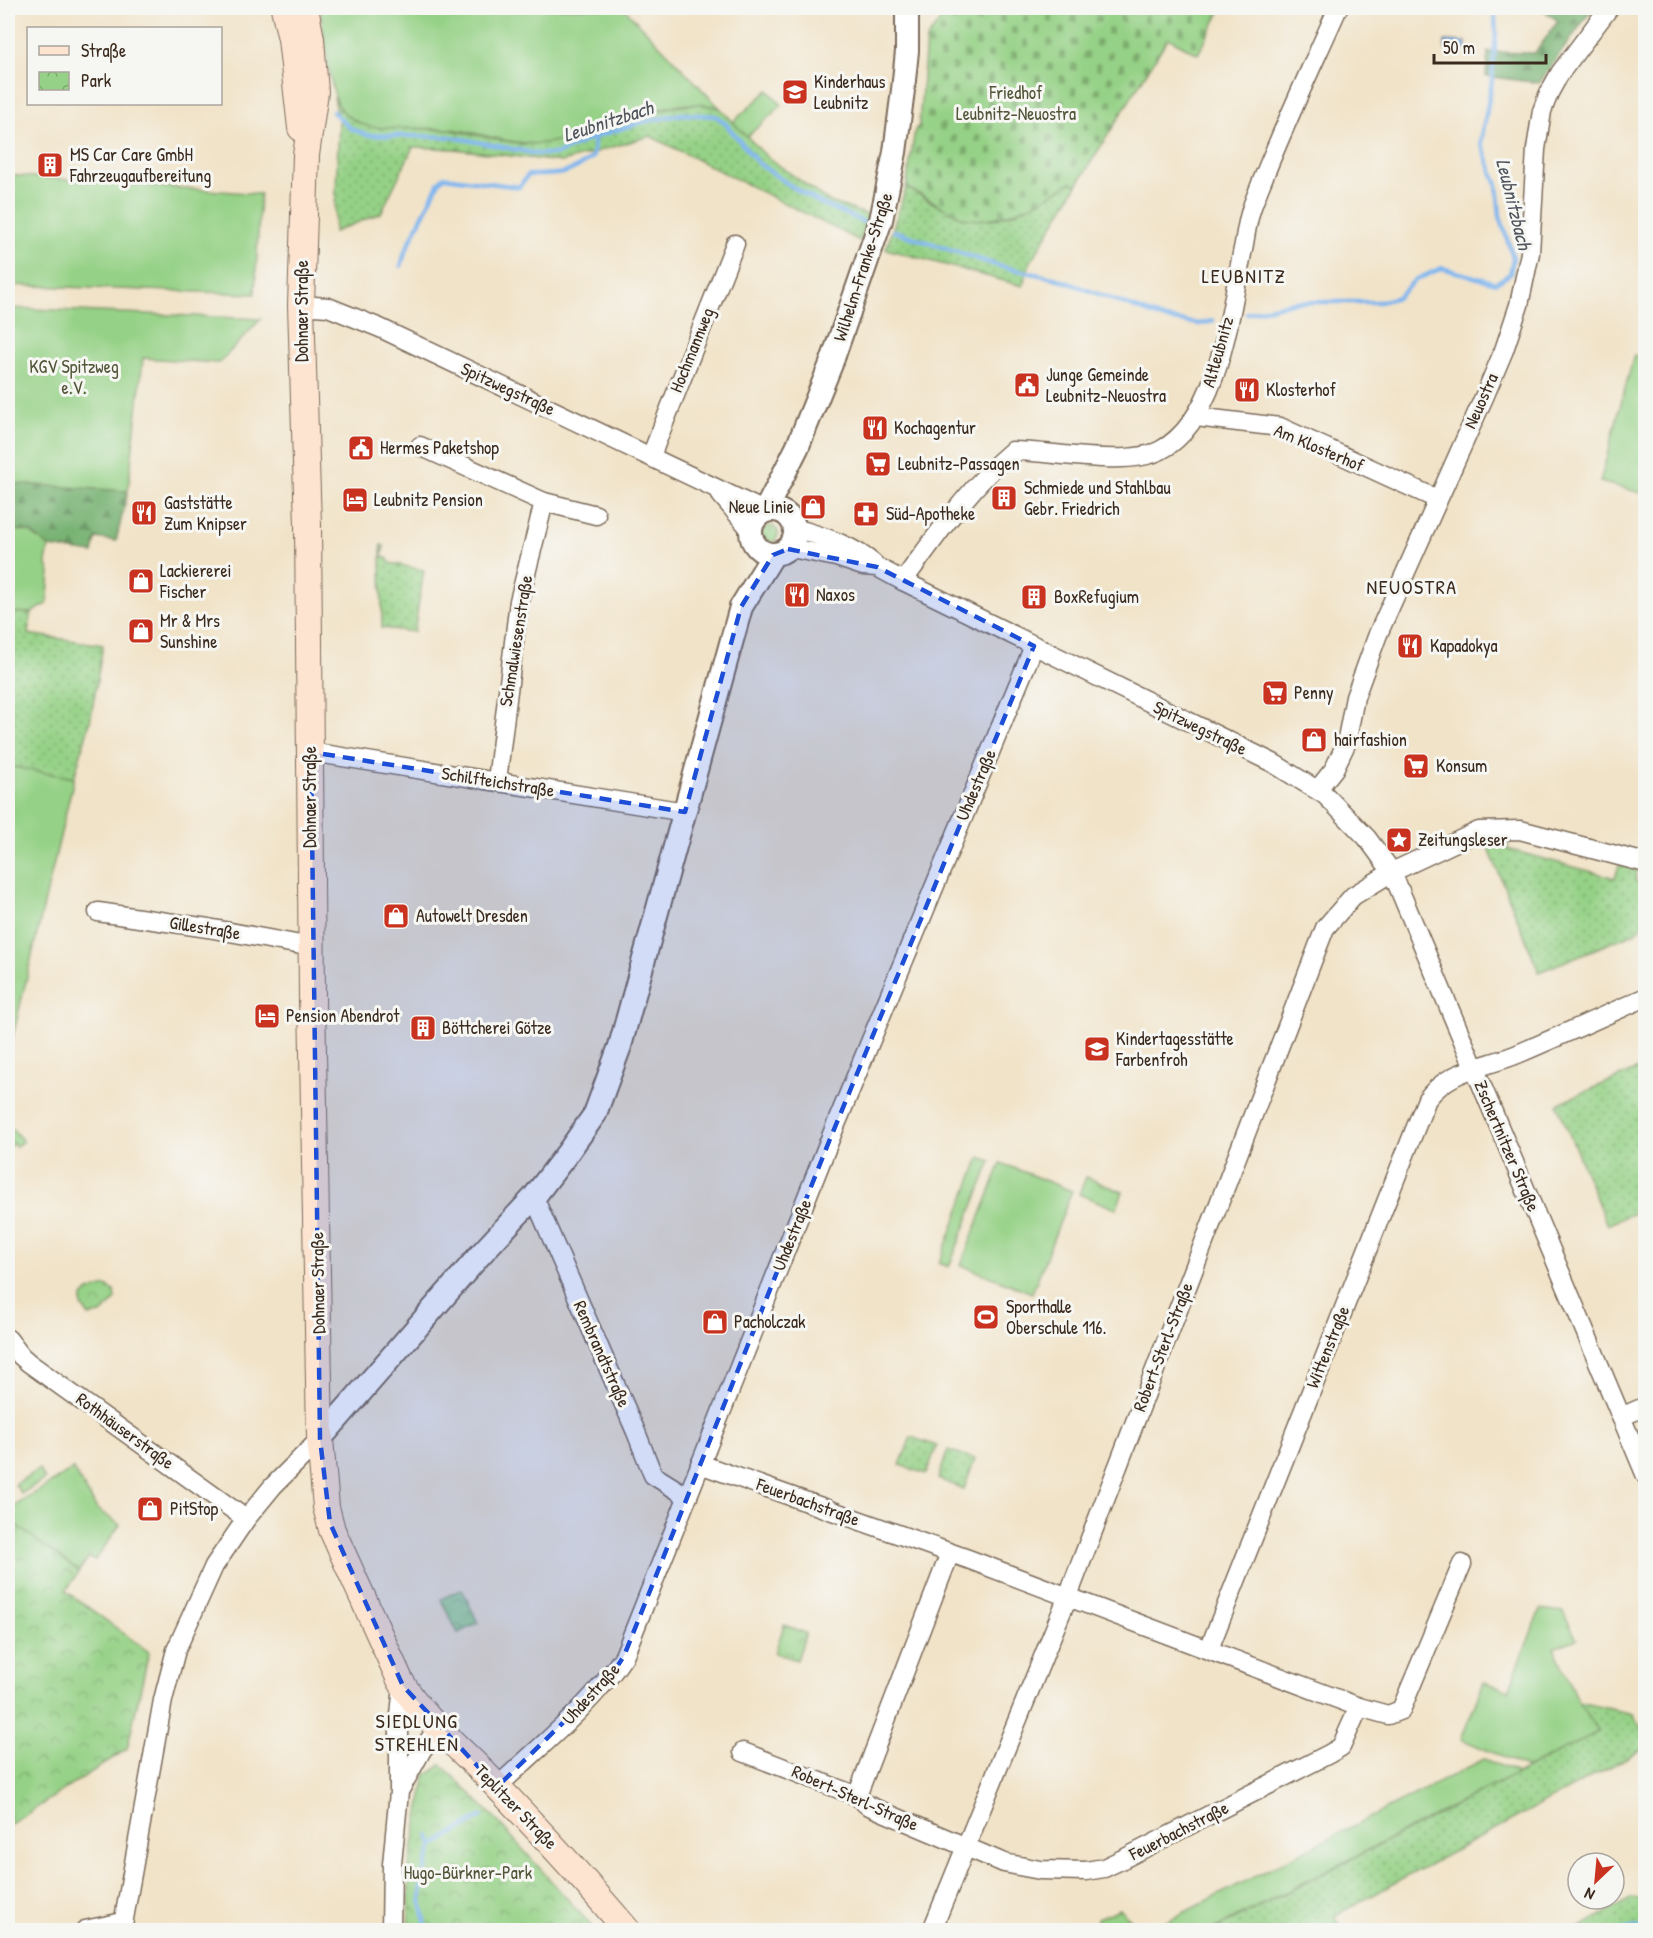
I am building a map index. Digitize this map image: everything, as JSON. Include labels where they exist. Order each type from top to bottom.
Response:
[{"type":"main road","name":"Dohnaer Straße","points":[[284,8],[291,39],[297,100],[306,155]]},
{"type":"main road","name":"Dohnaer Straße","points":[[305,8],[311,39],[315,92],[306,155],[301,306],[308,525],[320,1439],[326,1507],[332,1530],[403,1686]]},
{"type":"main road","name":"Teplitzer Straße","points":[[403,1686],[419,1708],[561,1854],[627,1930]]},
{"type":"street","name":"Wilhelm-Franke-Straße","points":[[320,1439],[534,1197],[595,1114],[620,1046],[741,607],[747,570],[766,533],[839,343],[881,220],[895,152],[902,100],[907,51],[907,8]]},
{"type":"street","name":"Altleubnitz","points":[[903,581],[970,494],[1012,451],[1039,451],[1098,458],[1135,457],[1162,449],[1196,417],[1214,380],[1226,333],[1251,207],[1338,8]]},
{"type":"street","name":"Neuostra","points":[[1318,789],[1334,769],[1346,744],[1355,697],[1378,634],[1485,395],[1504,350],[1519,305],[1530,254],[1536,149],[1542,111],[1560,74],[1609,8]]},
{"type":"street","name":"Hochmannweg","points":[[651,456],[735,244]]},
{"type":"street","name":"Spitzwegstraße","points":[[301,306],[328,307],[380,328],[711,485],[734,508],[766,533]]},
{"type":"street","name":"Am Klosterhof","points":[[1196,417],[1280,427],[1437,499]]},
{"type":"street","points":[[420,446],[544,502],[596,515]]},
{"type":"street","name":"Wilhelm-Franke-Straße","points":[[766,533],[795,536],[791,521],[789,490],[797,448]]},
{"type":"street","name":"Schmalwiesenstraße","points":[[497,781],[519,601],[544,502]]},
{"type":"street","points":[[773,509],[791,521],[842,543],[877,567],[863,566],[836,557],[796,549],[766,533],[773,509]]},
{"type":"street","name":"Spitzwegstraße","points":[[877,567],[1273,763],[1318,789],[1355,825]]},
{"type":"street","name":"Uhdestraße","points":[[497,1787],[594,1695],[611,1676],[624,1656],[830,1139],[1034,646]]},
{"type":"street","name":"Schilfteichstraße","points":[[310,752],[685,812]]},
{"type":"street","name":"Zschertnitzer Straße","points":[[1355,825],[1392,873],[1646,1476]]},
{"type":"street","points":[[1392,873],[1465,836],[1495,829],[1520,830],[1646,863]]},
{"type":"street","name":"Robert-Sterl-Straße","points":[[932,1930],[1068,1596],[1325,928],[1353,896],[1392,873]]},
{"type":"street","name":"Gillestraße","points":[[98,912],[208,928],[312,947]]},
{"type":"street","name":"Wittenstraße","points":[[1209,1649],[1427,1099],[1437,1086],[1474,1067],[1516,1055],[1646,997]]},
{"type":"street","name":"Rembrandtstraße","points":[[534,1197],[653,1475],[688,1497]]},
{"type":"street","name":"Rothhäuserstraße","points":[[8,1339],[14,1361],[246,1519]]},
{"type":"street","points":[[1621,1417],[1646,1406]]},
{"type":"street","points":[[85,1930],[122,1926],[171,1666],[190,1617],[214,1566],[246,1519],[273,1486],[320,1439]]},
{"type":"street","name":"Feuerbachstraße","points":[[700,1464],[1068,1596],[1359,1707],[1388,1715],[1401,1710],[1462,1564]]},
{"type":"street","points":[[857,1796],[950,1553]]},
{"type":"street","points":[[391,1930],[392,1864],[399,1792],[399,1724],[403,1686]]},
{"type":"street","name":"Feuerbachstraße","points":[[966,1846],[1004,1863],[1040,1870],[1086,1872],[1104,1868],[1161,1841],[1341,1747],[1359,1707]]},
{"type":"street","points":[[399,1792],[422,1750],[438,1728]]},
{"type":"street","name":"Robert-Sterl-Straße","points":[[743,1752],[857,1796],[867,1805],[966,1846]]},
{"type":"highlighted area","points":[[788,549],[877,567],[1034,646],[830,1139],[624,1656],[611,1676],[497,1787],[403,1686],[330,1523],[320,1439],[311,752],[685,812],[741,607],[773,555]]},
{"type":"green space","points":[[320,8],[624,8],[720,108],[703,104],[677,105],[563,140],[544,143],[508,141],[450,129],[368,126],[346,115],[337,101],[330,76]]},
{"type":"green space","name":"Friedhof Leubnitz-Neuostra","points":[[949,8],[1222,8],[1198,54],[1168,38],[1077,185],[1071,182],[1047,197],[1017,211],[986,219],[972,219],[952,213],[906,188],[915,130],[919,125],[926,40]]},
{"type":"green space","points":[[1541,8],[1593,8],[1539,83],[1486,76],[1488,52],[1535,53],[1558,21]]},
{"type":"green space","points":[[768,90],[782,105],[747,137],[733,122]]},
{"type":"green space","points":[[334,97],[341,110],[367,126],[451,130],[521,144],[545,143],[569,138],[628,117],[673,107],[699,104],[720,108],[766,156],[830,202],[868,215],[860,241],[650,136],[562,162],[454,149],[413,147],[381,213],[334,232],[339,123]]},
{"type":"green space","points":[[8,175],[260,194],[255,294],[8,285]]},
{"type":"green space","points":[[1071,182],[1077,185],[1030,263],[1023,286],[886,249],[906,188],[937,205],[987,219],[1006,216],[1018,211]]},
{"type":"green space","name":"KGV Spitzweg e.V.","points":[[8,308],[261,319],[219,363],[143,358],[128,491],[8,483]]},
{"type":"green space","points":[[1634,355],[1645,358],[1645,494],[1600,482]]},
{"type":"green space","points":[[8,483],[128,491],[116,541],[96,538],[93,553],[49,547],[30,532],[8,529]]},
{"type":"green space","points":[[770,526],[776,528],[778,534],[776,540],[770,542],[764,540],[762,534],[764,528]]},
{"type":"green space","points":[[8,529],[30,532],[49,547],[46,562],[50,573],[47,604],[31,613],[8,612]]},
{"type":"green space","points":[[381,545],[384,546],[382,557],[387,558],[390,563],[424,570],[414,632],[382,628]]},
{"type":"green space","points":[[8,612],[31,613],[28,634],[103,645],[90,722],[74,778],[8,766]]},
{"type":"green space","points":[[8,766],[74,778],[11,1044],[8,1044]]},
{"type":"green space","points":[[1484,837],[1510,837],[1507,849],[1615,878],[1619,865],[1637,870],[1635,881],[1645,884],[1645,923],[1634,933],[1539,972]]},
{"type":"green space","points":[[1645,1066],[1645,1208],[1607,1225],[1557,1104]]},
{"type":"green space","points":[[8,1124],[23,1141],[8,1148]]},
{"type":"green space","points":[[980,1157],[991,1161],[949,1267],[939,1263]]},
{"type":"green space","points":[[1001,1163],[1072,1191],[1032,1293],[961,1265]]},
{"type":"green space","points":[[1086,1177],[1123,1192],[1116,1209],[1079,1194]]},
{"type":"green space","points":[[106,1286],[114,1291],[115,1300],[101,1314],[89,1316],[82,1306],[82,1298],[89,1291]]},
{"type":"green space","points":[[911,1437],[937,1446],[926,1474],[900,1465]]},
{"type":"green space","points":[[948,1450],[975,1459],[964,1489],[938,1479]]},
{"type":"green space","points":[[39,1469],[45,1479],[21,1494],[15,1484]]},
{"type":"green space","points":[[73,1469],[97,1509],[120,1525],[95,1560],[89,1557],[79,1571],[8,1519],[8,1510]]},
{"type":"green space","points":[[8,1519],[79,1571],[66,1591],[149,1652],[127,1749],[8,1826]]},
{"type":"green space","points":[[462,1589],[478,1623],[458,1633],[441,1599]]},
{"type":"green space","points":[[1540,1609],[1563,1612],[1577,1639],[1554,1648],[1579,1702],[1598,1732],[1528,1768],[1461,1739],[1484,1682],[1509,1690]]},
{"type":"green space","points":[[784,1625],[806,1633],[797,1660],[775,1653]]},
{"type":"green space","points":[[1579,1702],[1633,1714],[1645,1735],[1645,1748],[1334,1916],[1342,1930],[1214,1930],[1598,1732]]},
{"type":"green space","points":[[1484,1759],[1518,1773],[1212,1930],[1150,1930]]},
{"type":"green space","name":"Hugo-Bürkner-Park","points":[[441,1764],[493,1816],[595,1930],[409,1930],[409,1867],[426,1774]]},
{"type":"green space","points":[[1632,1898],[1645,1900],[1645,1930],[1575,1930],[1609,1911],[1626,1911],[1626,1901]]},
{"type":"green space","points":[[1120,1909],[1134,1923],[1137,1930],[1098,1930],[1097,1918]]},
{"type":"water","points":[[1445,41],[1466,42],[1466,50],[1445,49]]},
{"type":"waterway","name":"Leubnitzbach","points":[[1247,313],[1295,302],[1380,302],[1398,297],[1415,280],[1442,268],[1496,283],[1510,274],[1513,258],[1500,216],[1497,185],[1481,142],[1492,81],[1496,32],[1494,8]]},
{"type":"waterway","name":"Leubnitzbach","points":[[333,112],[350,128],[367,135],[452,137],[538,154],[557,154],[594,137],[642,122],[682,114],[716,116],[725,123],[758,163],[822,204],[864,222]]},
{"type":"waterway","points":[[401,266],[405,252],[439,182],[444,177],[519,187],[528,175],[562,173],[584,163],[593,157],[594,137]]},
{"type":"waterway","name":"Leubnitzbach","points":[[894,231],[999,266],[1058,279],[1165,319],[1200,324],[1213,321]]},
{"type":"waterway","points":[[433,1846],[482,1816]]},
{"type":"waterway","points":[[425,1930],[421,1891],[433,1846],[429,1836]]},
{"type":"waterway","points":[[1621,1930],[1646,1927]]},
{"type":"place","name":"Kinderhaus Leubnitz","points":[[795,92]]},
{"type":"place","name":"MS Car Care GmbH Fahrzeugaufbereitung","points":[[50,165]]},
{"type":"place","name":"Junge Gemeinde Leubnitz-Neuostra","points":[[1027,385]]},
{"type":"place","name":"Klosterhof","points":[[1247,390]]},
{"type":"place","name":"Kochagentur","points":[[875,428]]},
{"type":"place","name":"Hermes Paketshop","points":[[361,448]]},
{"type":"place","name":"Leubnitz-Passagen","points":[[878,464]]},
{"type":"place","name":"Schmiede und Stahlbau Gebr. Friedrich","points":[[1004,498]]},
{"type":"place","name":"Leubnitz Pension","points":[[355,500]]},
{"type":"place","name":"Neue Linie","points":[[813,507]]},
{"type":"place","name":"Gaststätte Zum Knipser","points":[[144,513]]},
{"type":"place","name":"Süd-Apotheke","points":[[866,514]]},
{"type":"place","name":"Lackiererei Fischer","points":[[141,581]]},
{"type":"place","name":"Naxos","points":[[797,595]]},
{"type":"place","name":"BoxRefugium","points":[[1034,597]]},
{"type":"place","name":"Mr & Mrs Sunshine","points":[[141,631]]},
{"type":"place","name":"Kapadokya","points":[[1410,646]]},
{"type":"place","name":"Penny","points":[[1275,693]]},
{"type":"place","name":"hairfashion","points":[[1314,740]]},
{"type":"place","name":"Konsum","points":[[1416,766]]},
{"type":"place","name":"Zeitungsleser","points":[[1399,840]]},
{"type":"place","name":"Autowelt Dresden","points":[[396,916]]},
{"type":"place","name":"Pension Abendrot","points":[[267,1016]]},
{"type":"place","name":"Böttcherei Götze","points":[[423,1028]]},
{"type":"place","name":"Kindertagesstätte Farbenfroh","points":[[1097,1049]]},
{"type":"place","name":"Sporthalle Oberschule 116.","points":[[986,1317]]},
{"type":"place","name":"Pacholczak","points":[[715,1322]]},
{"type":"place","name":"PitStop","points":[[150,1509]]},
{"type":"district","name":"LEUBNITZ","points":[[1244,276]]},
{"type":"district","name":"NEUOSTRA","points":[[1412,587]]},
{"type":"district","name":"SIEDLUNG STREHLEN","points":[[417,1732]]}]
